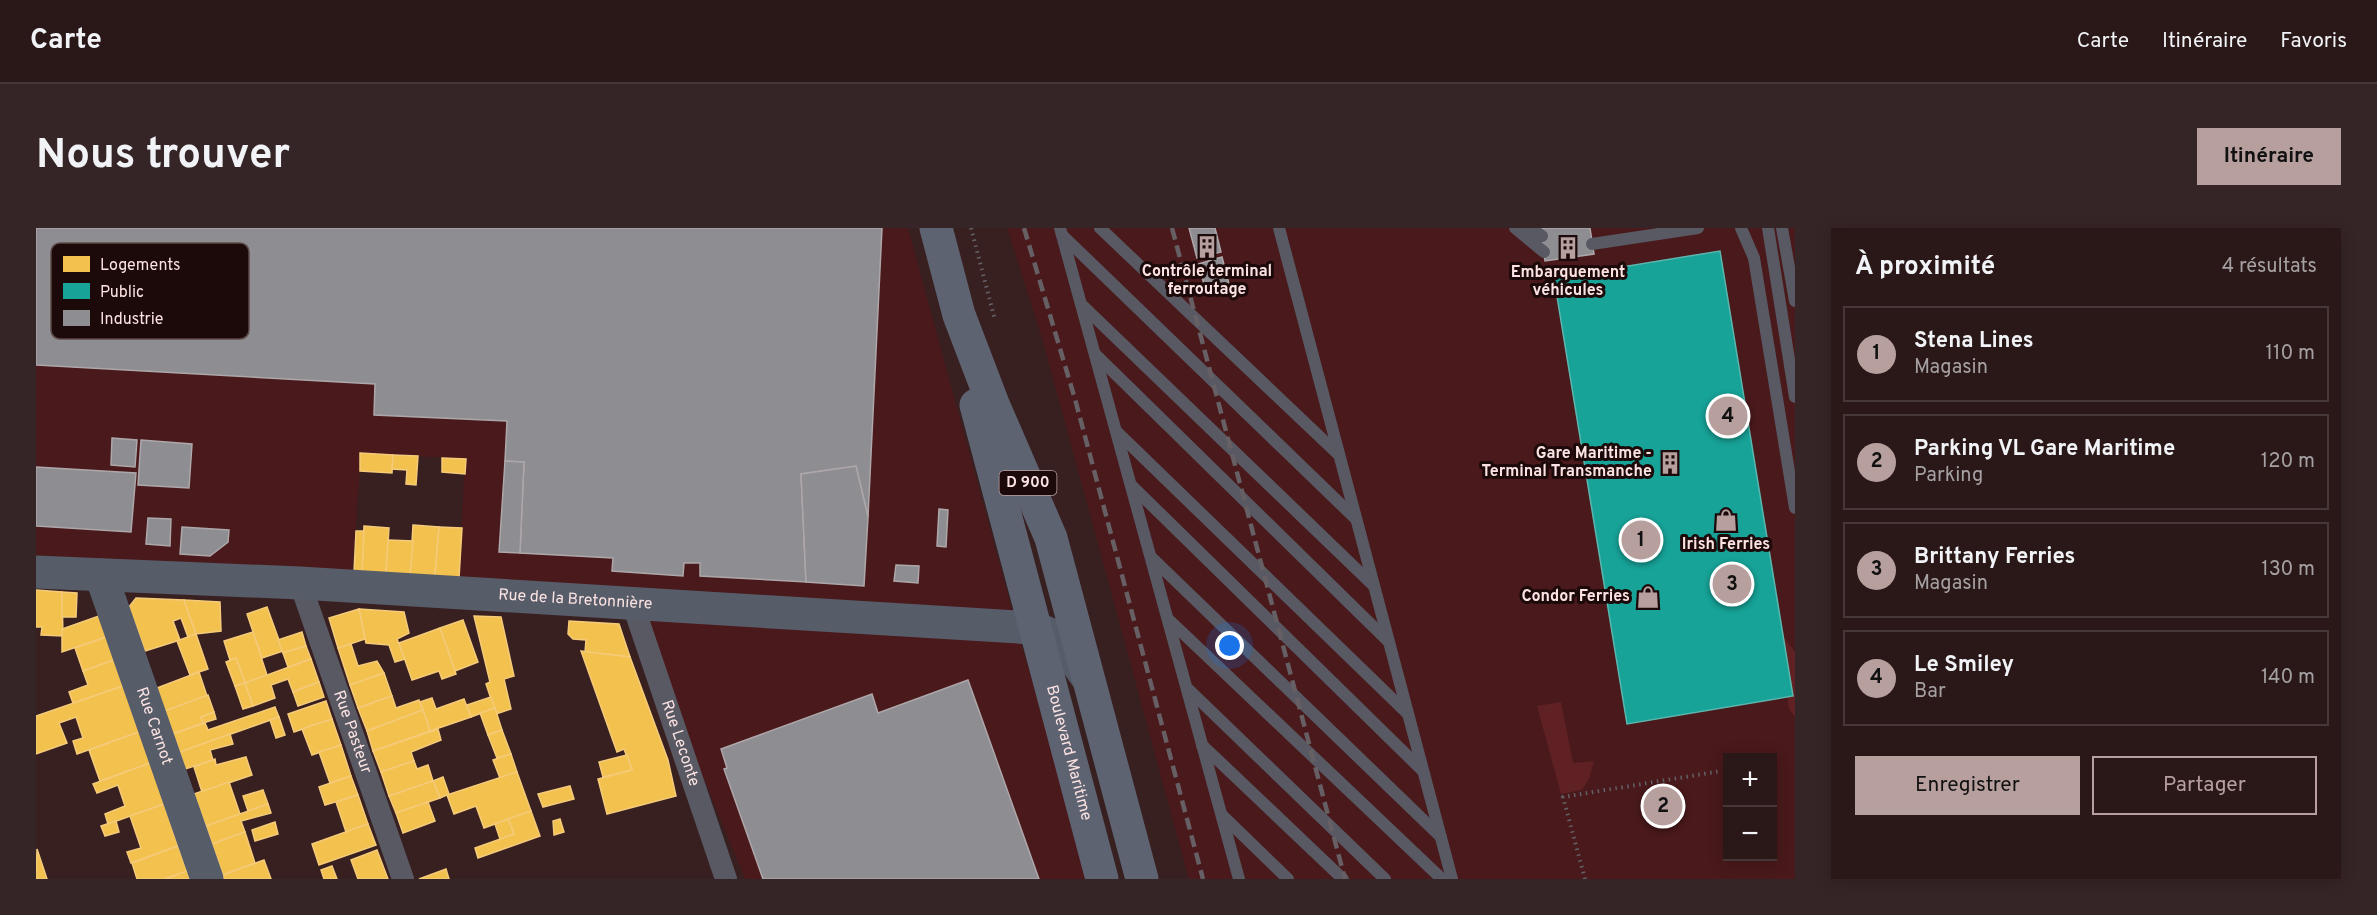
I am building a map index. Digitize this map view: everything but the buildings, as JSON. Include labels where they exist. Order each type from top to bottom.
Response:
[{"type":"main road","name":"D 900","points":[[936,228],[959,315],[993,404],[1051,538],[1142,879]]},
{"type":"main road","name":"D 900","points":[[959,315],[966,366],[1033,628]]},
{"type":"main road","name":"Boulevard Maritime","points":[[1033,628],[1102,879]]},
{"type":"street","name":"Rue de la Bretonnière","points":[[36,572],[300,583],[1033,628],[1050,632],[1063,641],[1072,658],[1087,668]]},
{"type":"street","name":"Rue Carnot","points":[[101,575],[207,879]]},
{"type":"street","name":"Rue Pasteur","points":[[300,583],[403,879]]},
{"type":"street","name":"Rue Leconte","points":[[633,605],[726,879]]},
{"type":"lane","points":[[1100,228],[1340,456]]},
{"type":"lane","points":[[1279,228],[1452,879]]},
{"type":"lane","points":[[1515,228],[1544,252]]},
{"type":"lane","points":[[1530,228],[1542,236]]},
{"type":"lane","points":[[1592,244],[1698,228]]},
{"type":"lane","points":[[1741,228],[1754,258],[1795,508]]},
{"type":"lane","points":[[1768,228],[1795,397]]},
{"type":"lane","points":[[1782,228],[1795,301]]},
{"type":"lane","points":[[1061,231],[1357,520]]},
{"type":"lane","points":[[1061,231],[1221,815],[1238,874],[1246,879]]},
{"type":"lane","points":[[1080,304],[1375,586]]},
{"type":"lane","points":[[1094,353],[1390,642]]},
{"type":"lane","points":[[1115,430],[1408,714]]},
{"type":"lane","points":[[1130,484],[1424,771]]},
{"type":"lane","points":[[1150,557],[1442,837]]},
{"type":"lane","points":[[1167,618],[1442,879]]},
{"type":"lane","points":[[1186,687],[1385,879]]},
{"type":"lane","points":[[1202,744],[1343,879]]},
{"type":"lane","points":[[1221,815],[1288,879]]},
{"type":"path","points":[[1585,879],[1563,797],[1721,771]]},
{"type":"shaded area","points":[[36,228],[908,228],[1024,654],[1092,879],[745,879],[633,606],[459,578],[465,459],[361,453],[352,577],[36,556]]},
{"type":"shaded area","points":[[1007,228],[1795,228],[1795,879],[1189,879],[1042,338]]},
{"type":"shaded area","points":[[1783,636],[1795,652],[1795,717],[1789,709],[1787,697],[1793,696]]},
{"type":"shaded area","points":[[1561,702],[1573,763],[1594,761],[1589,779],[1582,790],[1561,794],[1537,706]]},
{"type":"railway","points":[[1024,228],[1075,399],[1203,879]]},
{"type":"railway","points":[[1172,228],[1345,879]]},
{"type":"place","name":"Contrôle terminal ferroutage","points":[[1207,247]]},
{"type":"place","name":"Embarquement véhicules","points":[[1568,248]]},
{"type":"place","name":"Le Smiley","points":[[1728,416]]},
{"type":"place","name":"Gare Maritime - Terminal Transmanche","points":[[1670,463]]},
{"type":"place","name":"Irish Ferries","points":[[1726,520]]},
{"type":"place","name":"Stena Lines","points":[[1641,540]]},
{"type":"place","name":"Brittany Ferries","points":[[1732,584]]},
{"type":"place","name":"Condor Ferries","points":[[1648,597]]},
{"type":"place","name":"Parking VL Gare Maritime","points":[[1663,806]]}]
